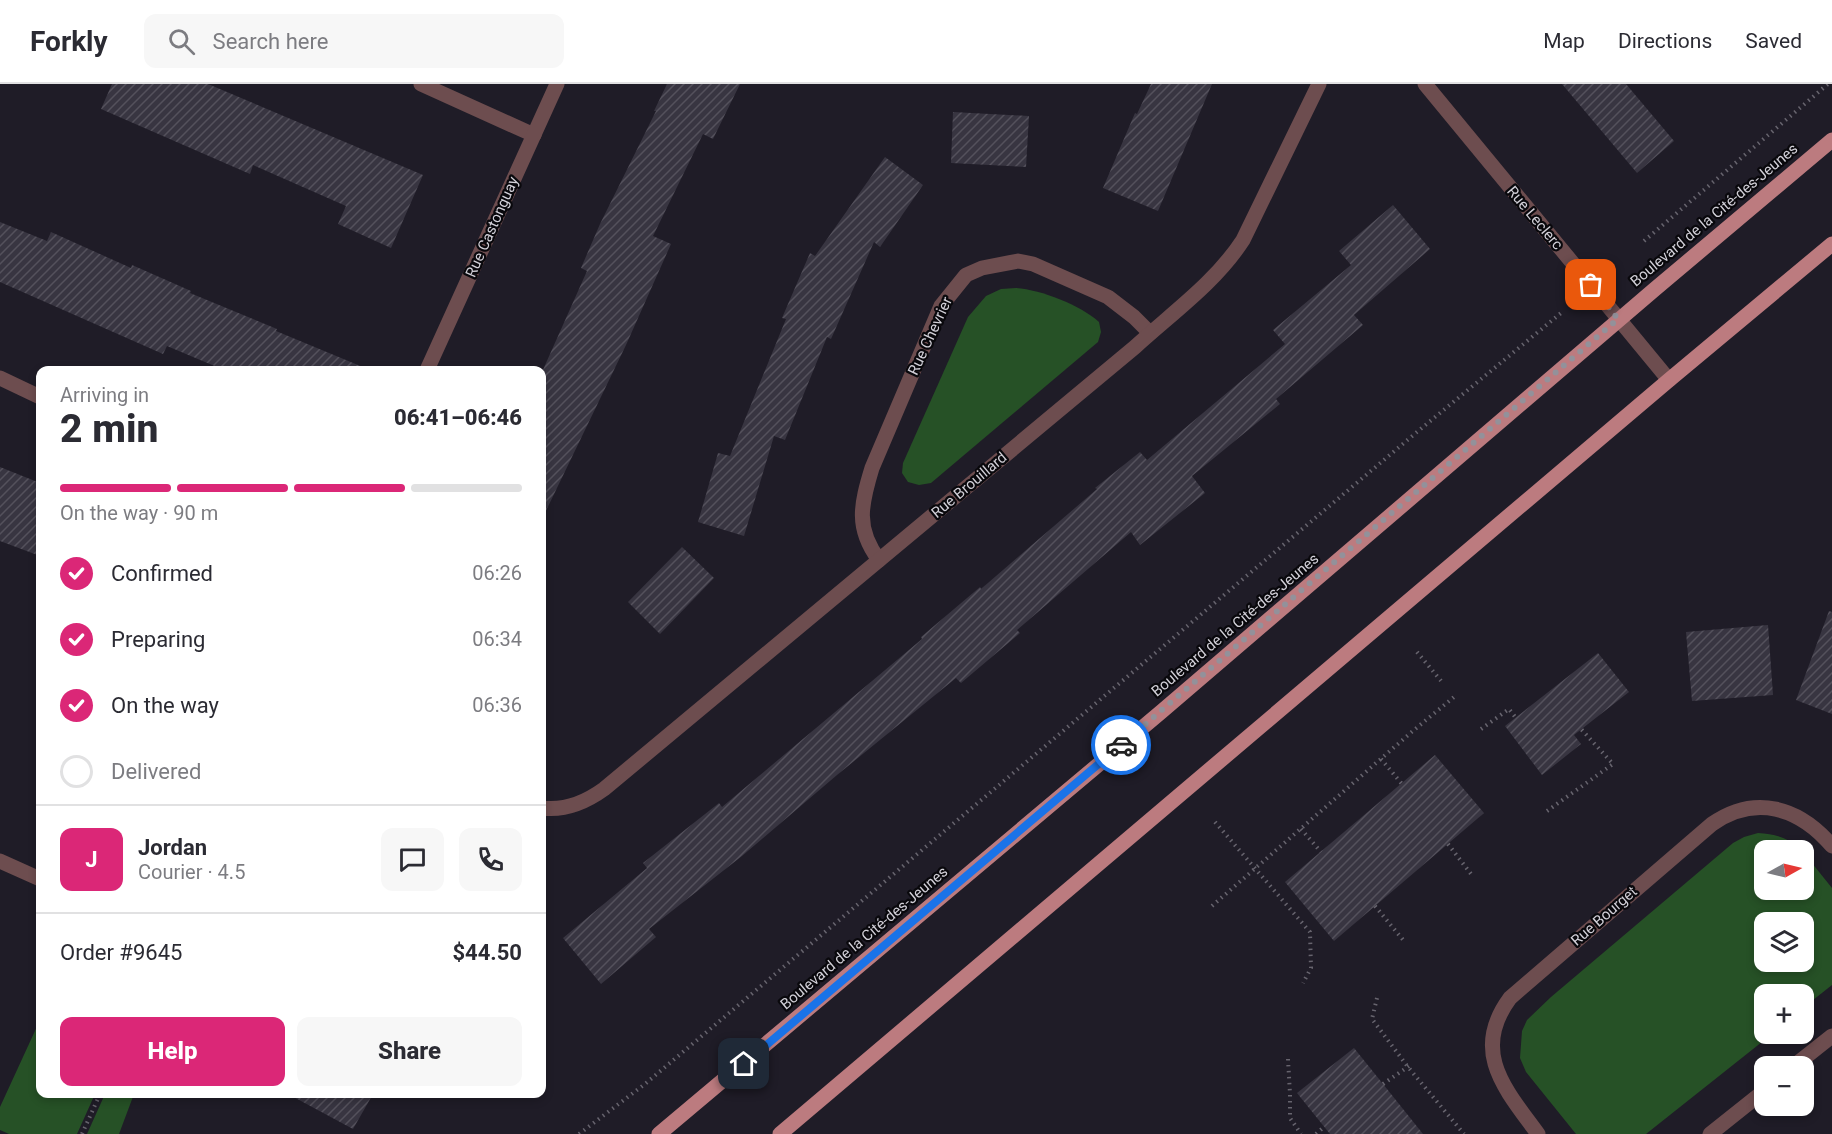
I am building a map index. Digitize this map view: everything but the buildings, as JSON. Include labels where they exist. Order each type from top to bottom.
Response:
[{"type":"main road","name":"Boulevard de la Cité-des-Jeunes","points":[[659,1134],[1161,712],[1618,319],[1832,140]]},
{"type":"main road","points":[[780,1134],[1832,244]]},
{"type":"street","points":[[421,84],[534,135]]},
{"type":"street","name":"Rue Castonguay","points":[[429,366],[557,84]]},
{"type":"street","name":"Rue Brouillard","points":[[546,808],[567,807],[586,802],[604,789],[1196,294],[1231,257],[1260,208],[1319,84]]},
{"type":"street","name":"Rue Leclerc","points":[[1425,84],[1669,380]]},
{"type":"street","name":"Rue Chevrier","points":[[879,560],[869,546],[862,518],[869,477],[941,306],[966,275],[1000,263],[1018,261],[1033,264],[1107,297],[1134,317],[1150,333]]},
{"type":"street","points":[[0,378],[36,395]]},
{"type":"street","name":"Rue Bourget","points":[[1538,1134],[1506,1089],[1494,1064],[1492,1044],[1496,1023],[1501,1010],[1510,998],[1712,824],[1736,810],[1771,808],[1787,811],[1804,819],[1832,846]]},
{"type":"street","points":[[0,861],[36,877]]},
{"type":"street","points":[[1807,1056],[1832,1036]]},
{"type":"street","points":[[1710,1134],[1754,1099]]},
{"type":"path","name":"Boulevard de la Cité-des-Jeunes","points":[[1644,241],[1828,84]]},
{"type":"path","name":"Boulevard de la Cité-des-Jeunes","points":[[579,1134],[645,1084],[1407,440],[1561,313]]},
{"type":"path","points":[[1417,652],[1442,682]]},
{"type":"path","points":[[1212,906],[1454,697]]},
{"type":"path","points":[[1481,729],[1509,708],[1516,718]]},
{"type":"path","points":[[1547,811],[1613,764],[1581,729]]},
{"type":"path","points":[[1381,759],[1402,784]]},
{"type":"path","points":[[1215,822],[1310,932],[1311,968],[1304,983]]},
{"type":"path","points":[[1301,829],[1321,852]]},
{"type":"path","points":[[1448,844],[1471,874]]},
{"type":"path","points":[[1374,906],[1404,941]]},
{"type":"path","points":[[1377,998],[1372,1020],[1464,1134]]},
{"type":"path","points":[[1288,1059],[1290,1118],[1301,1134]]},
{"type":"path","points":[[1383,1084],[1410,1065]]},
{"type":"path","points":[[82,1134],[98,1098]]},
{"type":"path","points":[[1316,1134],[1324,1126]]},
{"type":"green space","points":[[1016,288],[1060,299],[1082,310],[1099,322],[1101,332],[1098,342],[931,483],[919,485],[908,482],[902,473],[903,463],[968,317],[986,296],[1001,289]]},
{"type":"green space","points":[[1758,833],[1787,840],[1754,840],[1754,900],[1814,900],[1814,866],[1832,888],[1832,985],[1814,999],[1814,984],[1754,984],[1754,1044],[1759,1044],[1646,1134],[1576,1134],[1526,1072],[1520,1058],[1522,1031],[1527,1020],[1551,997],[1733,843]]},
{"type":"green space","points":[[36,1029],[36,1098],[93,1098],[77,1134],[9,1134],[0,1130],[0,1107]]},
{"type":"green space","points":[[103,1098],[132,1098],[119,1134],[87,1134]]},
{"type":"way so far","points":[[1121,745],[1618,319],[1591,285]]},
{"type":"route","points":[[744,1064],[1121,745]]}]
